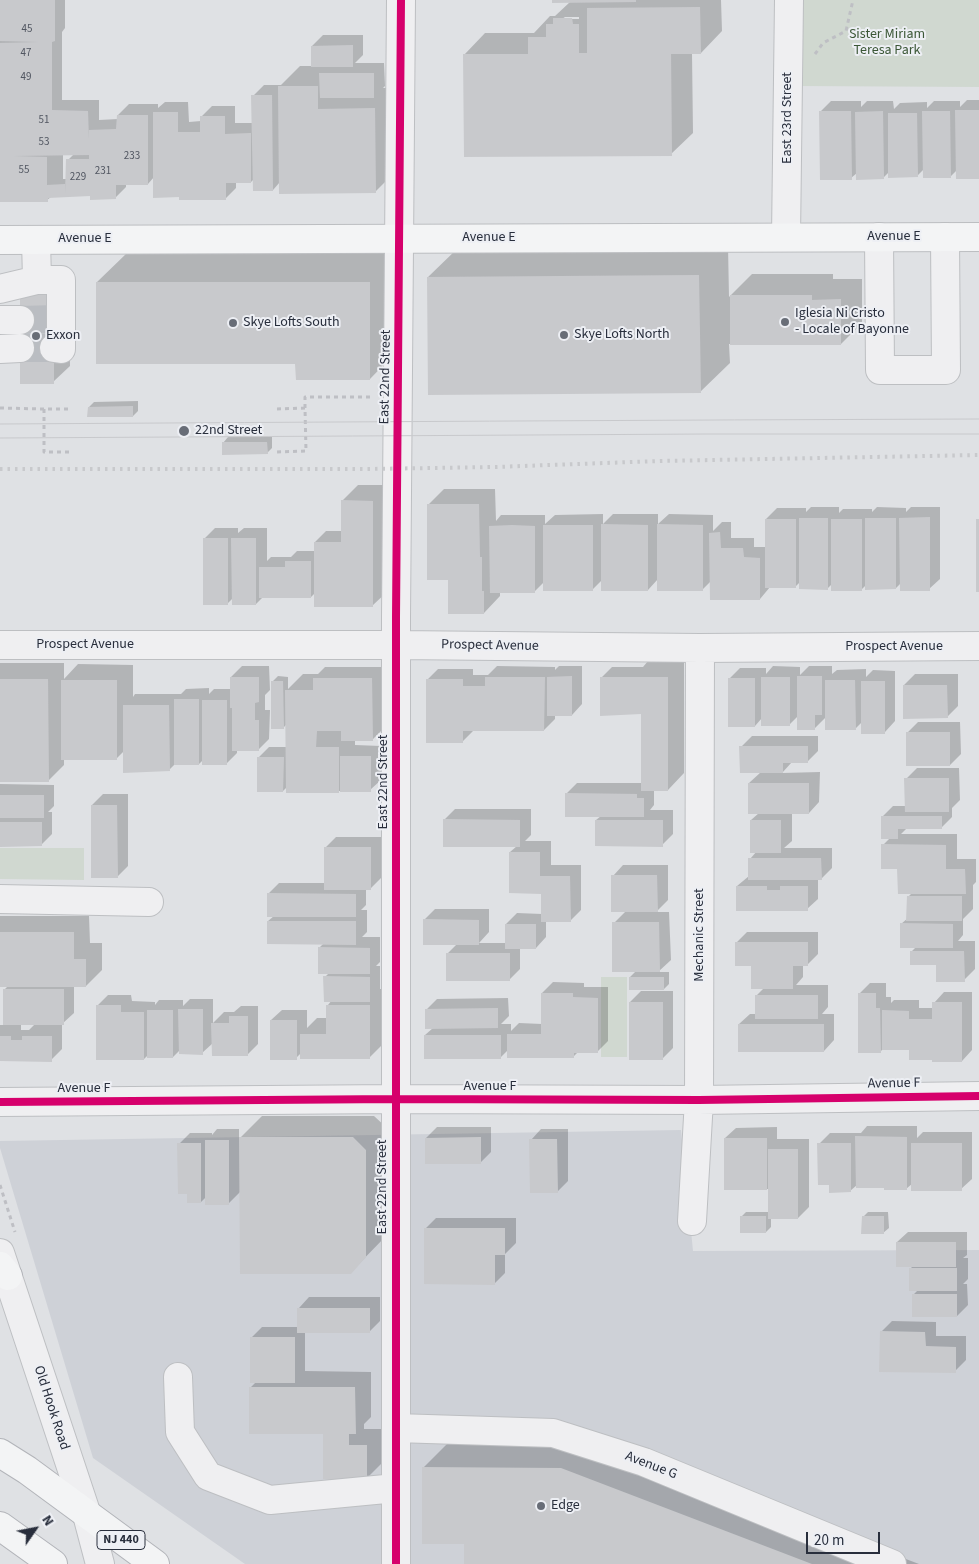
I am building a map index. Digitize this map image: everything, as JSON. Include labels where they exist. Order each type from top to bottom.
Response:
[{"type":"main road","name":"Avenue E","points":[[0,240],[979,237]]},
{"type":"main road","name":"NJ 440","points":[[0,1453],[27,1470],[154,1564]]},
{"type":"main road","points":[[0,1526],[53,1564]]},
{"type":"street","name":"East 22nd Street","points":[[396,1564],[397,645],[400,270],[398,239],[401,0]]},
{"type":"street","name":"East 23rd Street","points":[[786,237],[789,0]]},
{"type":"street","points":[[879,237],[880,370],[946,370],[945,237]]},
{"type":"street","points":[[36,240],[38,280]]},
{"type":"street","points":[[0,289],[38,280],[61,280],[58,319],[61,349],[54,348]]},
{"type":"street","name":"Prospect Avenue","points":[[0,645],[397,645],[700,648],[979,646]]},
{"type":"street","name":"Mechanic Street","points":[[692,1221],[699,1100],[700,648]]},
{"type":"street","points":[[0,899],[149,902]]},
{"type":"street","name":"Avenue F","points":[[0,1102],[396,1099],[699,1100],[979,1096]]},
{"type":"street","name":"Old Hook Road","points":[[3,1265],[87,1516],[100,1564]]},
{"type":"street","points":[[178,1377],[180,1432],[208,1476],[270,1500],[396,1488]]},
{"type":"street","name":"Avenue G","points":[[396,1428],[553,1433],[644,1462],[892,1564]]},
{"type":"path","points":[[813,57],[823,42],[846,31],[853,0]]},
{"type":"path","points":[[277,452],[306,451],[305,397],[375,397]]},
{"type":"path","points":[[0,408],[70,409]]},
{"type":"path","points":[[277,409],[305,408]]},
{"type":"path","points":[[44,409],[44,452],[69,452]]},
{"type":"shaded area","points":[[681,1130],[693,1251],[979,1250],[979,1564],[245,1564],[93,1458],[0,1148],[0,1141]]},
{"type":"green space","name":"Sister Miriam Teresa Park","points":[[797,0],[979,0],[979,87],[795,86]]},
{"type":"green space","points":[[0,848],[84,848],[84,880],[0,879]]},
{"type":"green space","points":[[601,977],[627,977],[627,1057],[601,1057]]},
{"type":"building","points":[[0,0],[55,0],[55,41],[52,42],[52,110],[88,111],[89,140],[89,130],[116,129],[117,115],[148,115],[148,185],[116,185],[116,199],[90,200],[90,196],[48,198],[48,202],[0,202],[0,43],[39,42],[0,41]],"holes":[[[89,155],[89,159],[66,159],[65,194],[65,184],[47,185],[47,157],[13,156]]]},
{"type":"building","points":[[552,0],[636,0],[636,2],[552,3]]},
{"type":"building","points":[[700,7],[701,54],[671,54],[672,156],[464,157],[463,54],[528,54],[528,37],[546,37],[546,24],[553,24],[553,18],[572,18],[573,24],[579,24],[579,53],[587,53],[587,8]]},
{"type":"building","points":[[353,45],[353,67],[311,67],[311,46]]},
{"type":"building","points":[[319,73],[374,73],[374,98],[320,98]]},
{"type":"building","points":[[278,86],[318,86],[318,109],[375,108],[376,193],[279,194]]},
{"type":"building","points":[[251,95],[272,95],[273,191],[253,191]]},
{"type":"building","points":[[955,110],[979,110],[979,179],[956,179]]},
{"type":"building","points":[[819,111],[851,111],[852,180],[820,180]]},
{"type":"building","points":[[883,111],[884,179],[856,180],[855,112]]},
{"type":"building","points":[[922,111],[950,111],[951,178],[923,178]]},
{"type":"building","points":[[153,112],[178,112],[178,132],[200,132],[200,116],[225,116],[225,134],[251,133],[251,183],[226,183],[226,200],[179,200],[179,197],[153,198]]},
{"type":"building","points":[[888,113],[917,113],[918,177],[888,178]]},
{"type":"building","name":"Skye Lofts North","points":[[699,275],[701,393],[428,395],[427,277]]},
{"type":"building","name":"Skye Lofts South","points":[[96,282],[370,282],[370,380],[296,380],[295,364],[96,364]]},
{"type":"building","points":[[20,290],[54,291],[54,384],[20,384]]},
{"type":"building","name":"Iglesia Ni Cristo - Locale of Bayonne","points":[[730,295],[812,295],[812,300],[841,299],[841,345],[730,345]]},
{"type":"building","points":[[133,406],[133,417],[87,417],[88,407]]},
{"type":"building","points":[[222,442],[267,442],[268,454],[222,455]]},
{"type":"building","points":[[341,500],[373,501],[373,607],[314,607],[314,542],[341,542]]},
{"type":"building","points":[[427,504],[479,504],[484,614],[448,614],[448,580],[427,580]]},
{"type":"building","points":[[930,517],[930,591],[900,591],[899,518]]},
{"type":"building","points":[[799,518],[828,518],[828,590],[799,589]]},
{"type":"building","points":[[865,518],[896,518],[896,589],[865,590]]},
{"type":"building","points":[[765,519],[796,519],[796,588],[765,588]]},
{"type":"building","points":[[831,519],[862,519],[862,591],[831,591]]},
{"type":"building","points":[[976,519],[979,519],[979,592],[976,592]]},
{"type":"building","points":[[601,524],[648,525],[648,591],[601,591]]},
{"type":"building","points":[[657,524],[703,525],[703,591],[657,591]]},
{"type":"building","points":[[543,525],[593,525],[593,591],[543,591]]},
{"type":"building","points":[[489,526],[535,526],[535,593],[490,593]]},
{"type":"building","points":[[720,532],[721,548],[743,548],[744,557],[760,558],[760,600],[710,600],[709,533]]},
{"type":"building","points":[[203,538],[228,538],[228,605],[203,605]]},
{"type":"building","points":[[231,538],[256,538],[256,605],[232,605]]},
{"type":"building","points":[[285,561],[311,561],[311,598],[259,598],[259,567],[285,567]]},
{"type":"building","points":[[572,676],[572,716],[547,716],[547,677]]},
{"type":"building","points":[[797,676],[822,676],[822,715],[815,715],[815,730],[797,730]]},
{"type":"building","points":[[230,677],[259,677],[259,702],[255,703],[255,720],[259,720],[259,751],[232,751]]},
{"type":"building","points":[[485,677],[545,677],[544,731],[463,731],[463,743],[426,743],[426,679],[463,679],[463,686],[485,686]]},
{"type":"building","points":[[600,677],[668,677],[668,791],[641,791],[641,714],[600,716]]},
{"type":"building","points":[[761,677],[790,677],[790,726],[761,726]]},
{"type":"building","points":[[313,678],[372,678],[373,741],[341,741],[341,731],[317,731],[316,747],[339,747],[339,793],[286,793],[285,690],[313,690]]},
{"type":"building","points":[[728,678],[755,678],[755,727],[728,727]]},
{"type":"building","points":[[0,679],[48,679],[49,782],[0,782]]},
{"type":"building","points":[[61,680],[117,680],[117,760],[61,760]]},
{"type":"building","points":[[825,680],[855,680],[856,730],[825,730]]},
{"type":"building","points":[[271,681],[283,681],[284,729],[271,729]]},
{"type":"building","points":[[861,681],[885,681],[885,734],[861,734]]},
{"type":"building","points":[[903,685],[947,685],[948,718],[903,719]]},
{"type":"building","points":[[174,699],[199,699],[199,765],[174,765]]},
{"type":"building","points":[[202,700],[227,700],[227,765],[202,765]]},
{"type":"building","points":[[123,705],[169,705],[170,771],[123,773]]},
{"type":"building","points":[[906,732],[950,732],[950,766],[906,766]]},
{"type":"building","points":[[739,746],[808,746],[808,763],[783,763],[783,773],[740,773]]},
{"type":"building","points":[[340,756],[371,756],[371,792],[340,792]]},
{"type":"building","points":[[257,757],[284,757],[283,792],[257,792]]},
{"type":"building","points":[[904,778],[949,778],[949,812],[905,812]]},
{"type":"building","points":[[748,783],[809,783],[809,814],[748,814]]},
{"type":"building","points":[[565,793],[637,794],[637,798],[644,798],[644,817],[565,817]]},
{"type":"building","points":[[0,795],[44,795],[44,818],[0,818]]},
{"type":"building","points":[[91,805],[117,805],[118,878],[91,878]]},
{"type":"building","points":[[881,816],[942,816],[942,829],[898,829],[898,839],[881,839]]},
{"type":"building","points":[[443,819],[520,820],[520,847],[443,847]]},
{"type":"building","points":[[595,820],[663,820],[663,847],[595,846]]},
{"type":"building","points":[[750,820],[781,820],[781,853],[750,853]]},
{"type":"building","points":[[0,822],[42,822],[42,846],[0,847]]},
{"type":"building","points":[[881,844],[946,845],[946,869],[965,869],[966,894],[898,894],[897,869],[881,869]]},
{"type":"building","points":[[324,847],[371,847],[371,890],[324,890]]},
{"type":"building","points":[[509,852],[540,852],[540,876],[570,876],[571,922],[541,922],[541,894],[509,893]]},
{"type":"building","points":[[748,858],[821,858],[822,880],[748,880]]},
{"type":"building","points":[[611,875],[657,875],[658,912],[611,912]]},
{"type":"building","points":[[736,886],[767,886],[767,890],[780,890],[780,886],[808,886],[808,911],[736,911]]},
{"type":"building","points":[[267,893],[356,894],[356,917],[267,917]]},
{"type":"building","points":[[907,896],[962,896],[962,921],[906,921]]},
{"type":"building","points":[[423,919],[479,920],[479,945],[423,945]]},
{"type":"building","points":[[267,921],[356,921],[356,945],[267,944]]},
{"type":"building","points":[[612,922],[659,922],[660,972],[612,972]]},
{"type":"building","points":[[900,923],[953,924],[953,948],[900,948]]},
{"type":"building","points":[[505,924],[536,924],[536,949],[505,949]]},
{"type":"building","points":[[0,932],[74,932],[74,959],[86,959],[86,987],[0,987]]},
{"type":"building","points":[[735,942],[808,942],[808,966],[793,966],[793,989],[751,989],[751,966],[735,966]]},
{"type":"building","points":[[318,947],[370,948],[370,974],[318,974]]},
{"type":"building","points":[[910,951],[964,951],[965,982],[936,982],[936,965],[910,965]]},
{"type":"building","points":[[446,953],[510,953],[510,981],[446,981]]},
{"type":"building","points":[[323,976],[370,977],[370,1002],[324,1002]]},
{"type":"building","points":[[629,977],[664,977],[664,990],[629,990]]},
{"type":"building","points":[[3,989],[64,989],[64,1025],[3,1025]]},
{"type":"building","points":[[541,993],[573,993],[573,997],[598,998],[598,1053],[574,1053],[574,1058],[507,1058],[507,1034],[541,1034]]},
{"type":"building","points":[[858,993],[876,993],[876,1008],[880,1008],[881,1053],[858,1053]]},
{"type":"building","points":[[755,995],[818,995],[818,1019],[755,1019]]},
{"type":"building","points":[[629,1002],[663,1002],[663,1060],[629,1060]]},
{"type":"building","points":[[932,1002],[962,1002],[962,1062],[909,1060],[909,1050],[882,1050],[882,1010],[909,1011],[909,1019],[932,1019]]},
{"type":"building","points":[[96,1005],[121,1005],[121,1012],[144,1012],[144,1060],[96,1060]]},
{"type":"building","points":[[326,1005],[370,1005],[370,1059],[300,1059],[300,1034],[326,1034]]},
{"type":"building","points":[[498,1008],[498,1028],[425,1029],[425,1009]]},
{"type":"building","points":[[178,1009],[203,1009],[203,1055],[179,1054]]},
{"type":"building","points":[[147,1010],[173,1010],[173,1058],[147,1058]]},
{"type":"building","points":[[229,1016],[248,1016],[248,1056],[212,1056],[211,1023],[229,1023]]},
{"type":"building","points":[[270,1020],[297,1020],[297,1060],[270,1060]]},
{"type":"building","points":[[738,1024],[824,1024],[824,1052],[738,1052]]},
{"type":"building","points":[[424,1035],[501,1035],[501,1059],[424,1059]]},
{"type":"building","points":[[0,1036],[11,1036],[11,1040],[22,1040],[22,1036],[52,1036],[52,1062],[0,1061]]},
{"type":"building","points":[[855,1136],[907,1137],[907,1190],[856,1188]]},
{"type":"building","points":[[239,1137],[353,1137],[366,1150],[366,1257],[351,1274],[240,1274]]},
{"type":"building","points":[[481,1137],[481,1164],[425,1164],[425,1138]]},
{"type":"building","points":[[724,1138],[767,1138],[767,1190],[724,1190]]},
{"type":"building","points":[[529,1139],[557,1139],[558,1193],[530,1193]]},
{"type":"building","points":[[205,1140],[229,1140],[229,1205],[205,1205]]},
{"type":"building","points":[[177,1143],[201,1143],[201,1203],[187,1203],[187,1194],[178,1194]]},
{"type":"building","points":[[817,1143],[851,1143],[851,1192],[829,1193],[829,1185],[818,1185]]},
{"type":"building","points":[[911,1143],[962,1143],[962,1191],[911,1191]]},
{"type":"building","points":[[768,1149],[798,1149],[798,1219],[768,1219]]},
{"type":"building","points":[[740,1216],[766,1216],[766,1233],[740,1233]]},
{"type":"building","points":[[862,1216],[884,1216],[884,1234],[861,1234]]},
{"type":"building","points":[[424,1228],[505,1228],[505,1255],[495,1255],[495,1285],[424,1284]]},
{"type":"building","points":[[896,1242],[956,1242],[956,1267],[896,1267]]},
{"type":"building","points":[[909,1268],[957,1268],[957,1291],[909,1291]]},
{"type":"building","points":[[912,1294],[957,1294],[957,1317],[912,1317]]},
{"type":"building","points":[[297,1308],[370,1308],[370,1333],[297,1333]]},
{"type":"building","points":[[880,1331],[925,1332],[926,1346],[956,1347],[956,1373],[879,1372]]},
{"type":"building","points":[[250,1337],[295,1337],[295,1383],[250,1383]]},
{"type":"building","points":[[249,1387],[355,1387],[356,1434],[349,1434],[349,1445],[367,1445],[367,1480],[323,1479],[323,1434],[249,1434]]},
{"type":"building","name":"Edge","points":[[422,1467],[561,1468],[812,1564],[464,1564],[464,1544],[422,1544]]},
{"type":"tunnel","points":[[20,320],[54,319]]},
{"type":"tunnel","points":[[20,348],[54,348]]},
{"type":"tram line","points":[[0,424],[979,419]]},
{"type":"tram line","points":[[0,438],[979,434]]},
{"type":"railway","points":[[0,469],[367,469],[979,455]]},
{"type":"cycle path","points":[[396,1564],[396,617],[401,0]]},
{"type":"cycle path","points":[[0,1102],[396,1099],[699,1100],[979,1096]]},
{"type":"place","name":"Iglesia Ni Cristo - Locale of Bayonne","points":[[785,322]]},
{"type":"place","name":"Skye Lofts South","points":[[233,323]]},
{"type":"place","name":"Skye Lofts North","points":[[564,335]]},
{"type":"place","name":"Exxon","points":[[36,336]]},
{"type":"place","name":"22nd Street","points":[[184,431]]},
{"type":"place","name":"Edge","points":[[541,1506]]}]
